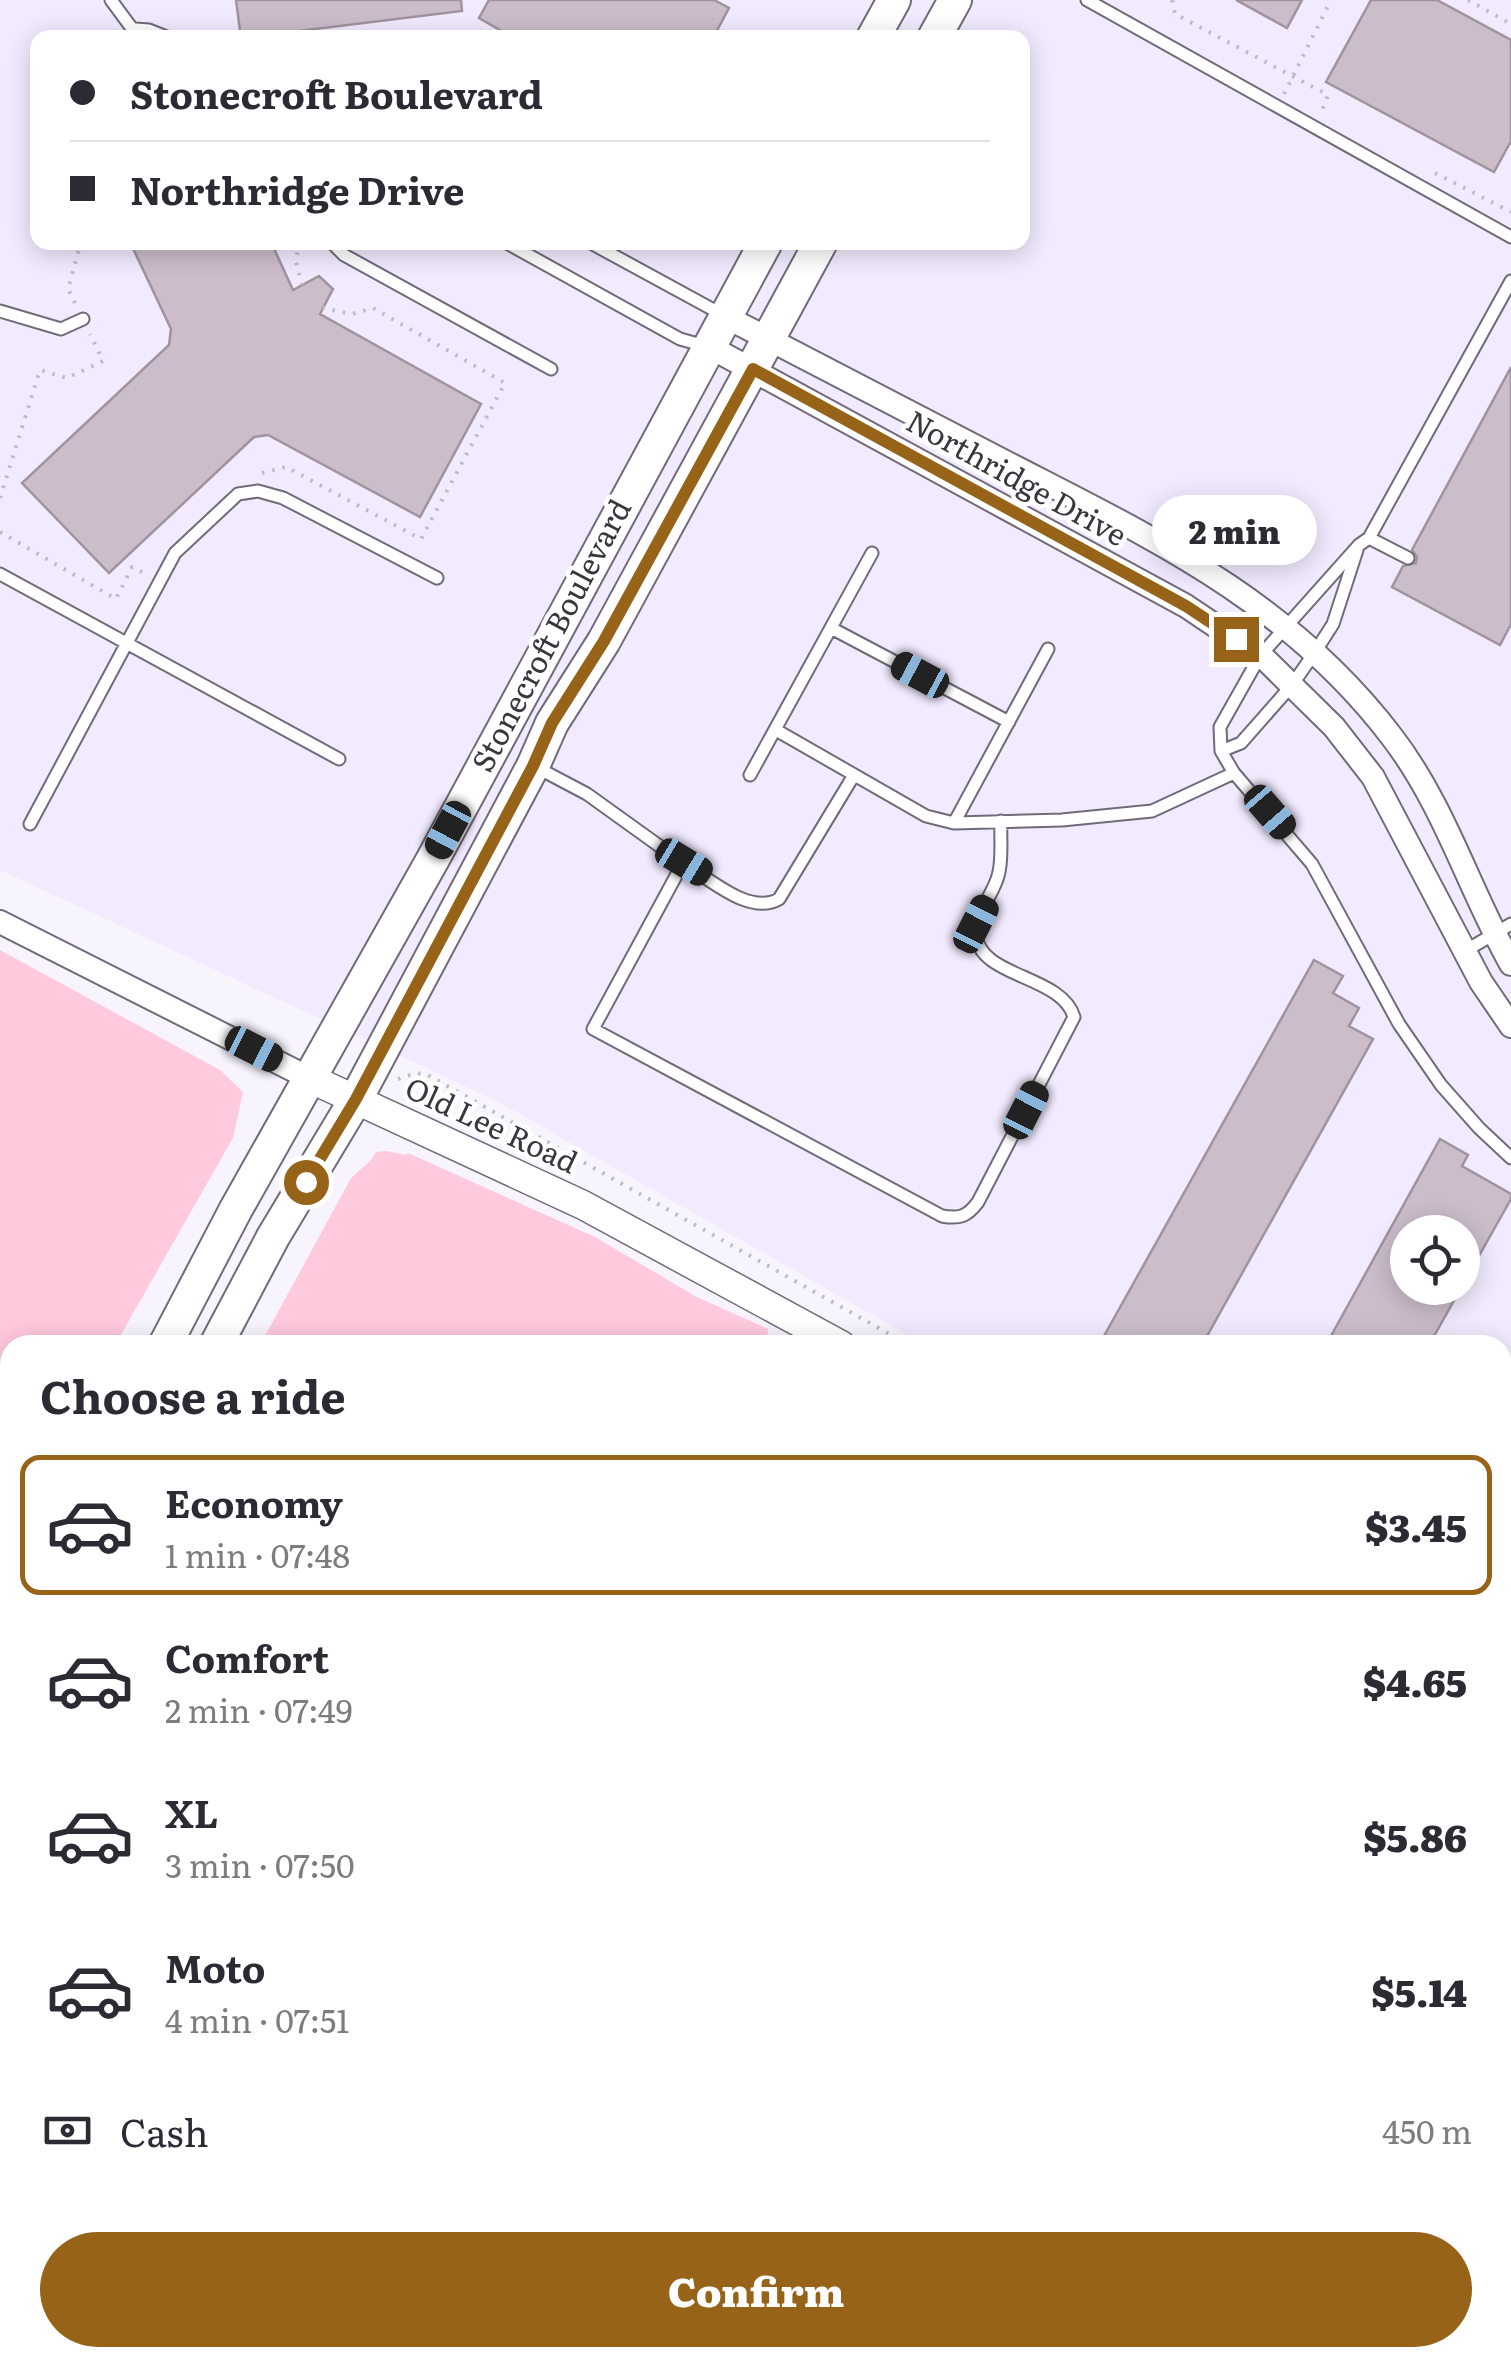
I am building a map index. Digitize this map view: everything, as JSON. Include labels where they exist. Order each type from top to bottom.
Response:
[{"type":"main road","points":[[878,30],[894,0]]},
{"type":"main road","points":[[938,30],[955,0]]},
{"type":"main road","name":"Stonecroft Boulevard","points":[[170,1335],[762,250]]},
{"type":"main road","name":"Stonecroft Boulevard","points":[[221,1335],[273,1237],[356,1099],[533,766],[552,723],[604,641],[817,250]]},
{"type":"street","name":"Northridge Drive","points":[[726,318],[1176,550],[1285,625],[1315,652],[1392,737],[1441,815],[1503,930],[1511,964]]},
{"type":"street","name":"Northridge Drive","points":[[710,348],[1186,606],[1260,656],[1334,727],[1373,777],[1481,982],[1511,1026]]},
{"type":"street","name":"Old Lee Road","points":[[0,922],[309,1078],[643,1236],[824,1335]]},
{"type":"lane","points":[[111,0],[134,30]]},
{"type":"lane","points":[[1093,2],[1511,237]]},
{"type":"lane","points":[[339,250],[551,369]]},
{"type":"lane","points":[[519,250],[680,339],[710,348]]},
{"type":"lane","points":[[603,250],[726,318]]},
{"type":"lane","points":[[1220,752],[1242,742],[1292,685],[1333,624],[1364,542],[1511,281]]},
{"type":"lane","points":[[0,312],[62,329],[83,320]]},
{"type":"lane","points":[[30,824],[175,554],[238,494],[248,490],[283,498],[437,578]]},
{"type":"lane","points":[[1364,542],[1408,558]]},
{"type":"lane","points":[[1364,542],[1260,656],[1220,727],[1220,752],[1312,864],[1399,1024],[1442,1085],[1511,1158]]},
{"type":"lane","points":[[750,774],[872,552]]},
{"type":"lane","points":[[0,574],[340,759]]},
{"type":"lane","points":[[832,628],[1008,722]]},
{"type":"lane","points":[[954,822],[1048,649]]},
{"type":"lane","points":[[776,730],[926,816],[954,822],[1062,820],[1152,810],[1234,773]]},
{"type":"lane","points":[[533,766],[587,794],[751,904],[769,905],[780,899],[854,775]]},
{"type":"lane","points":[[684,862],[592,1029],[942,1216],[958,1218],[970,1213],[978,1202],[1074,1017],[1065,1000],[991,960],[980,948],[976,924],[999,873],[1001,822]]},
{"type":"lane","points":[[1465,951],[1503,930]]},
{"type":"path","points":[[1172,0],[1174,14],[1328,95],[1321,111]]},
{"type":"path","points":[[1277,107],[1331,0]]},
{"type":"path","points":[[1468,0],[1511,24]]},
{"type":"path","points":[[1422,166],[1511,212]]},
{"type":"path","points":[[0,498],[40,370],[66,378],[103,361],[68,289],[79,250]]},
{"type":"path","points":[[298,250],[296,262],[302,285]]},
{"type":"path","points":[[256,475],[286,467],[421,539],[505,383],[373,308],[352,314],[323,308]]},
{"type":"path","points":[[0,532],[116,599],[132,567],[152,577]]},
{"type":"path","points":[[373,1067],[398,1079],[416,1072],[428,1075],[891,1335]]},
{"type":"shaded area","points":[[0,0],[1511,0],[1511,1335],[907,1335],[499,1102],[0,870]]},
{"type":"shaded area","points":[[0,950],[220,1070],[243,1092],[233,1138],[121,1335],[0,1335]]},
{"type":"shaded area","points":[[376,1152],[408,1153],[595,1237],[695,1296],[768,1329],[768,1335],[265,1335],[350,1180]]},
{"type":"building","points":[[236,0],[461,0],[462,11],[306,30],[240,30]]},
{"type":"building","points":[[489,0],[714,0],[729,8],[717,30],[500,30],[479,18]]},
{"type":"building","points":[[1236,0],[1302,0],[1287,28]]},
{"type":"building","points":[[1371,0],[1437,0],[1511,40],[1511,141],[1494,172],[1326,82]]},
{"type":"building","points":[[134,250],[275,250],[293,290],[319,276],[333,289],[320,314],[481,404],[420,517],[268,435],[254,437],[109,573],[22,483],[169,345],[171,329]]},
{"type":"building","points":[[1511,367],[1511,624],[1500,645],[1392,587],[1403,566],[1416,563],[1412,550]]},
{"type":"building","points":[[1314,960],[1343,976],[1333,993],[1359,1008],[1349,1026],[1373,1039],[1208,1335],[1105,1335]]},
{"type":"building","points":[[1440,1139],[1468,1155],[1462,1166],[1511,1194],[1480,1254],[1480,1215],[1398,1215]]},
{"type":"building","points":[[1390,1229],[1390,1305],[1451,1305],[1435,1335],[1332,1335]]},
{"type":"route","points":[[306,1182],[356,1099],[533,766],[552,723],[604,641],[753,369],[1186,606],[1236,639]]}]
